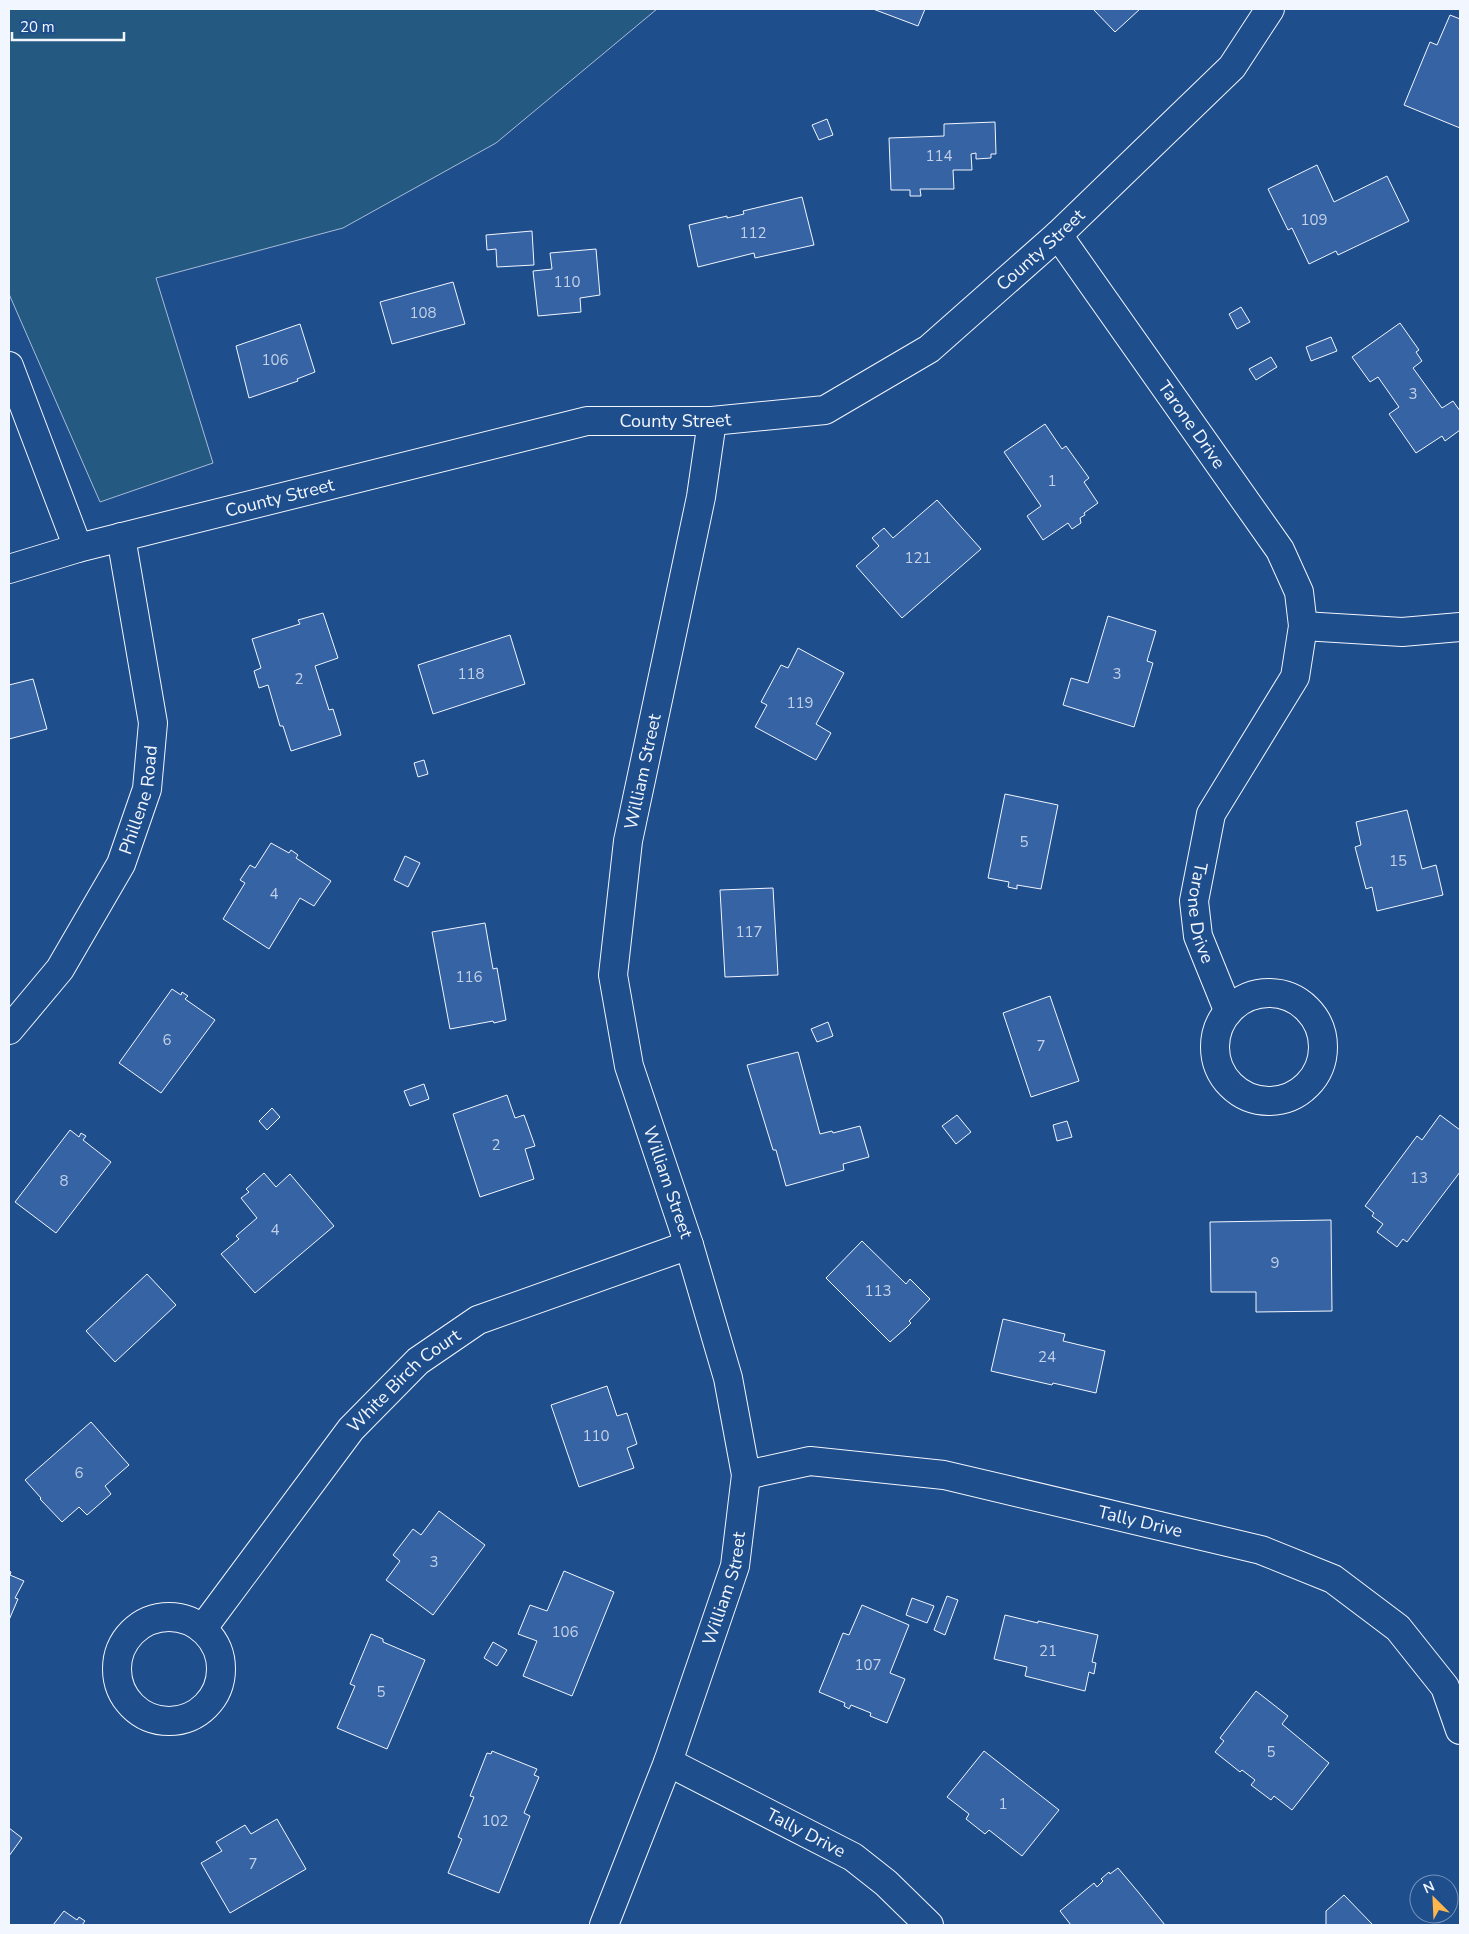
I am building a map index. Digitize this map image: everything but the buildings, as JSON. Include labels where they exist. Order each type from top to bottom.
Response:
[{"type":"street","name":"County Street","points":[[9,570],[78,548],[587,421],[712,420],[825,410],[929,349],[1058,235],[1232,68],[1270,9]]},
{"type":"street","name":"Tarone Drive","points":[[1058,235],[1280,550],[1299,592],[1303,626],[1295,677],[1211,814],[1194,901],[1198,936],[1228,1010]]},
{"type":"street","points":[[9,366],[78,548]]},
{"type":"street","name":"William Street","points":[[604,1925],[668,1762],[734,1566],[746,1475],[728,1378],[689,1245],[629,1066],[613,975],[628,841],[701,497],[712,420]]},
{"type":"street","name":"Phillene Road","points":[[9,1030],[60,969],[121,864],[147,789],[153,723],[121,538]]},
{"type":"street","points":[[1303,626],[1402,632],[1460,627]]},
{"type":"street","name":"White Birch Court","points":[[203,1628],[351,1429],[418,1361],[478,1320],[689,1245]]},
{"type":"street","name":"Tally Drive","points":[[746,1475],[810,1461],[944,1475],[1261,1550],[1332,1579],[1398,1628],[1444,1688],[1460,1730]]},
{"type":"street","name":"Tally Drive","points":[[668,1762],[853,1857],[886,1883],[929,1925]]},
{"type":"shaded area","points":[[9,9],[657,9],[496,143],[343,228],[156,278],[213,463],[100,502],[9,294]]}]
